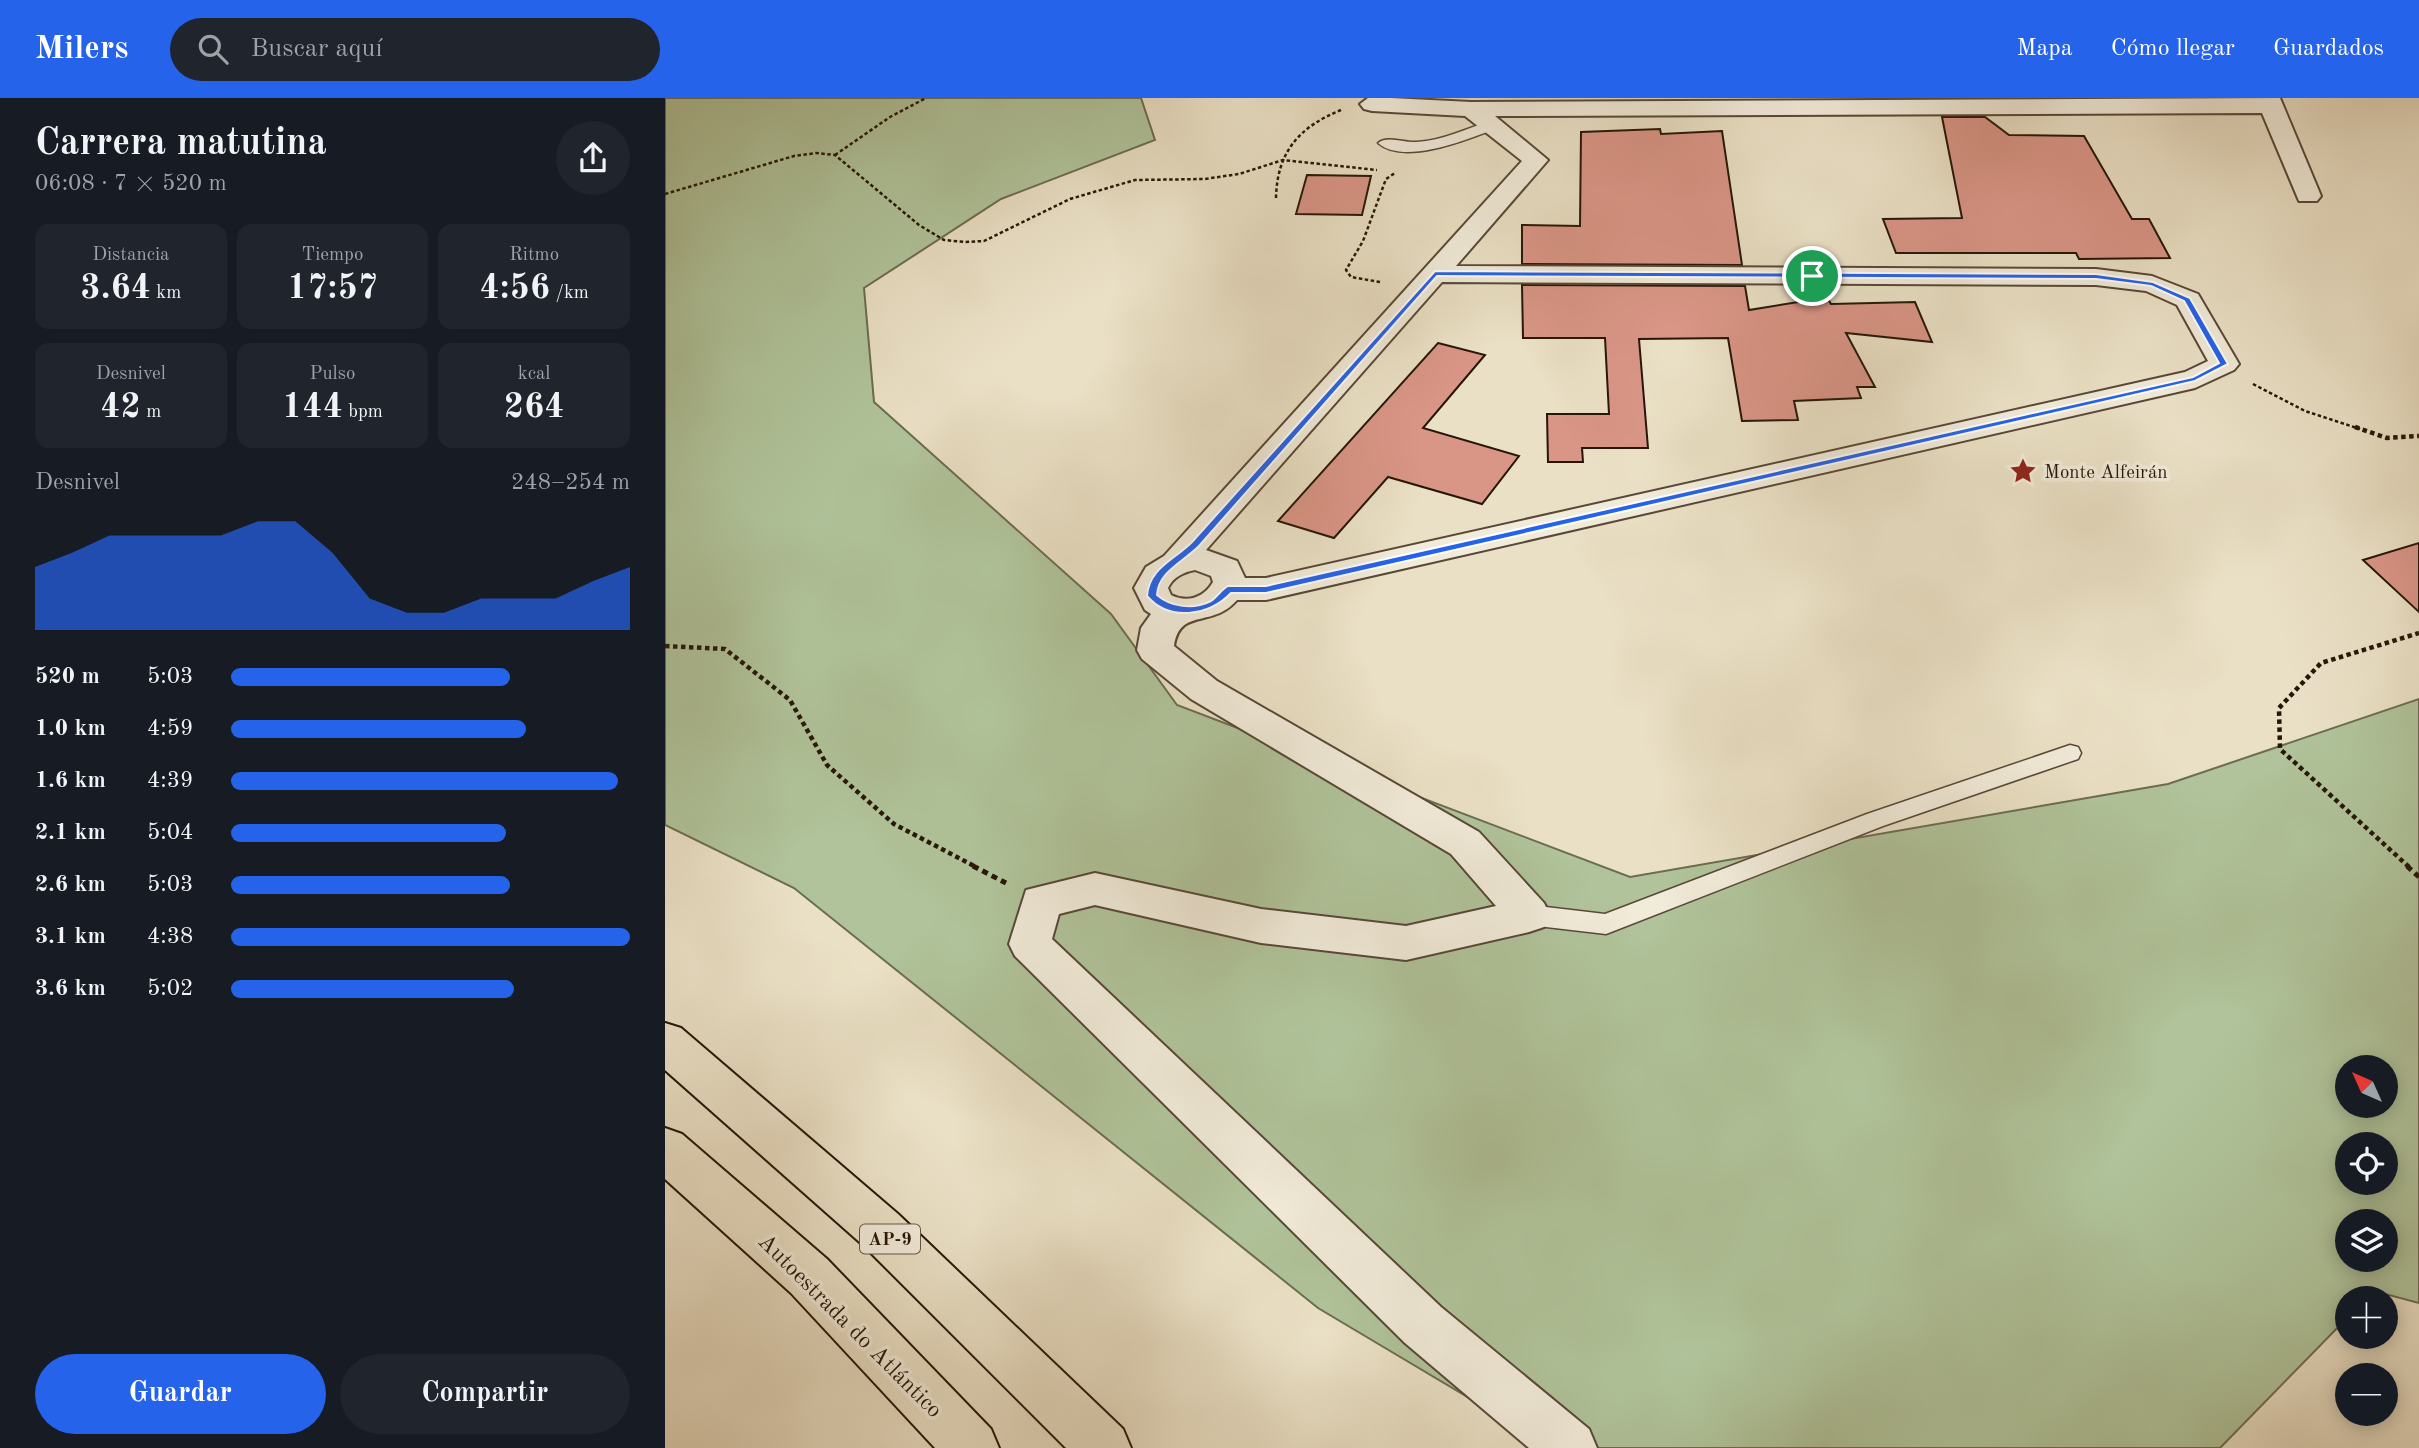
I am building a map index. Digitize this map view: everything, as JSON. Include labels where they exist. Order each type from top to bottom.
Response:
[{"type":"highway","name":"AP-9","points":[[665,1042],[881,1230],[1104,1448]]},
{"type":"highway","name":"Autoestrada do Atlántico","points":[[665,1149],[809,1276],[972,1448]]},
{"type":"street","points":[[1372,104],[1481,117],[2269,102],[2308,196]]},
{"type":"street","points":[[1177,562],[1198,559],[1218,564],[1229,575],[1228,589],[1224,596],[1207,607],[1174,610],[1157,602],[1151,588],[1159,573],[1177,562],[1536,160],[1481,117]]},
{"type":"street","points":[[1228,589],[1266,589],[2195,379],[2224,364],[2187,300],[2153,284],[2096,277],[1426,284]]},
{"type":"street","points":[[1174,610],[1159,628],[1155,650],[1204,690],[1465,843],[1529,915],[1406,943],[1261,926],[1095,889],[1041,902],[1030,944],[1423,1325],[1570,1448]]},
{"type":"lane","points":[[1385,144],[1399,148],[1423,147],[1481,117]]},
{"type":"lane","points":[[1529,915],[1606,924],[1875,820],[2070,753]]},
{"type":"path","points":[[835,155],[890,117],[926,98]]},
{"type":"path","points":[[1276,198],[1277,177],[1285,153],[1320,119],[1351,107],[1372,104]]},
{"type":"path","points":[[665,194],[794,156],[817,153],[835,155],[919,225],[944,240],[984,241],[1049,208],[1099,189],[1135,180],[1205,179],[1239,174],[1283,160]]},
{"type":"path","points":[[1402,169],[1386,179],[1363,241],[1346,270],[1351,276],[1390,284],[1426,284]]},
{"type":"path","points":[[2224,364],[2259,388],[2305,411],[2387,438],[2419,436]]},
{"type":"path","points":[[2419,633],[2321,663],[2279,708],[2280,749],[2419,877]]},
{"type":"path","points":[[665,646],[725,649],[789,699],[827,765],[894,824],[1041,902]]},
{"type":"green space","points":[[665,98],[1141,98],[1155,140],[1001,199],[864,288],[874,402],[1111,614],[1177,705],[1630,877],[2168,784],[2419,699],[2419,1303],[2398,1297],[2398,1286],[2335,1286],[2335,1330],[2220,1448],[1553,1448],[1318,1308],[794,888],[665,825]]},
{"type":"building","points":[[1942,117],[1985,117],[2009,135],[2084,136],[2132,219],[2149,219],[2170,258],[2079,259],[2076,253],[1896,253],[1883,219],[1962,218]]},
{"type":"building","points":[[1660,129],[1661,134],[1722,131],[1742,265],[1522,264],[1522,225],[1580,226],[1581,132]]},
{"type":"building","points":[[1307,175],[1371,176],[1362,215],[1296,214]]},
{"type":"building","points":[[1522,285],[1745,286],[1749,310],[1817,299],[1828,299],[1831,304],[1915,302],[1932,342],[1846,333],[1875,387],[1857,387],[1861,398],[1794,401],[1798,420],[1742,421],[1728,338],[1639,339],[1648,448],[1582,448],[1583,462],[1548,462],[1547,414],[1609,414],[1605,338],[1523,338]]},
{"type":"building","points":[[1438,343],[1485,355],[1423,428],[1519,456],[1482,504],[1388,477],[1334,538],[1278,521]]},
{"type":"building","points":[[2419,543],[2419,612],[2363,560]]},
{"type":"place","name":"Monte Alfeirán","points":[[2023,471]]},
{"type":"route","points":[[1435,274],[1812,276],[2096,277],[2153,284],[2187,300],[2224,364],[2195,379],[1266,589],[1228,589],[1216,602],[1196,610],[1164,607],[1152,596],[1153,580],[1159,573],[1177,562],[1195,544],[1435,274]]}]
